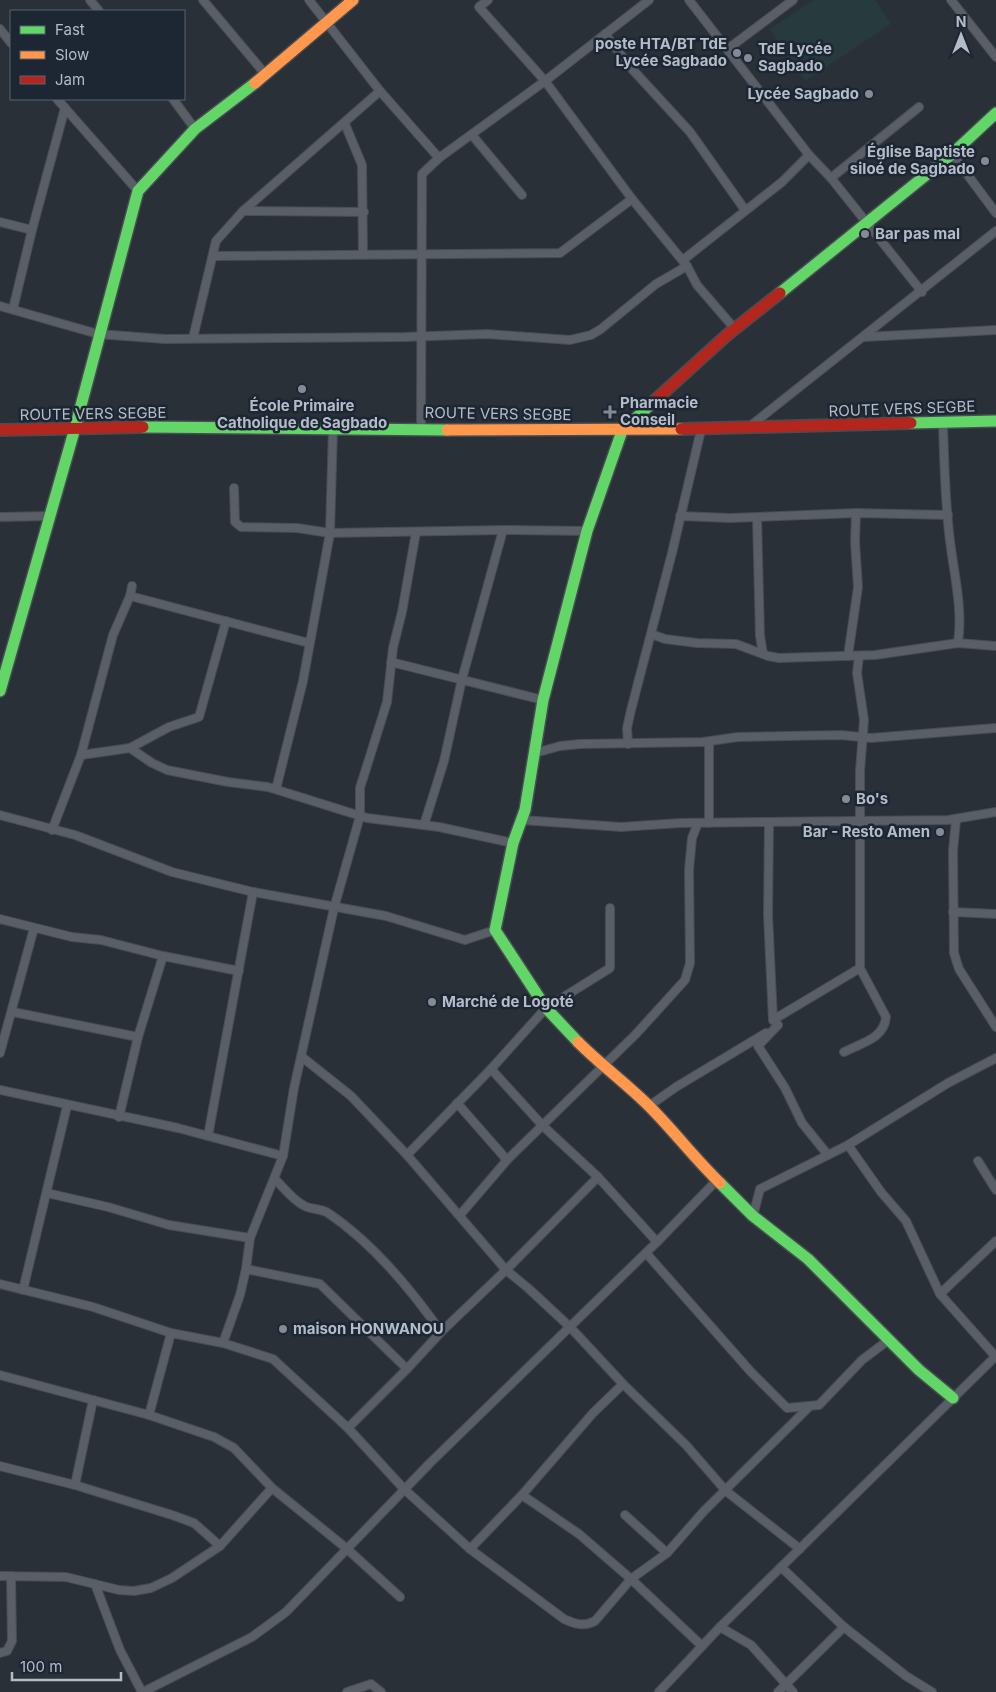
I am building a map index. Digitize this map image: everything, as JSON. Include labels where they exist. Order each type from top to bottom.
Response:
[{"type":"street","points":[[90,0],[98,10]]},
{"type":"street","points":[[203,0],[266,75]]},
{"type":"street","points":[[309,0],[380,91],[439,158]]},
{"type":"street","points":[[0,691],[75,428],[98,334],[138,191],[195,128],[266,75],[353,0]]},
{"type":"street","points":[[488,0],[479,7],[546,81],[632,199],[685,263],[698,285],[735,329]]},
{"type":"street","points":[[421,428],[422,174],[439,158],[546,81],[649,0]]},
{"type":"street","points":[[689,0],[729,48],[809,155],[831,178],[865,223],[922,292]]},
{"type":"street","points":[[729,48],[793,0]]},
{"type":"street","points":[[951,0],[996,57]]},
{"type":"street","points":[[0,29],[10,42]]},
{"type":"street","points":[[605,34],[632,69],[690,132],[745,210]]},
{"type":"street","points":[[193,338],[216,241],[243,211],[345,124],[380,91]]},
{"type":"street","points":[[58,100],[138,191]]},
{"type":"street","points":[[174,100],[195,128]]},
{"type":"street","points":[[831,178],[919,107]]},
{"type":"street","points":[[13,309],[65,108]]},
{"type":"street","points":[[953,1398],[919,1370],[808,1259],[753,1216],[690,1154],[649,1106],[602,1066],[546,1008],[495,930],[513,843],[522,820],[543,700],[587,531],[622,431],[735,329],[952,154],[996,113]]},
{"type":"street","points":[[345,124],[362,165],[364,254]]},
{"type":"street","points":[[472,135],[522,194]]},
{"type":"street","points":[[952,154],[996,213]]},
{"type":"street","points":[[0,306],[98,334],[165,339],[487,334],[578,339],[601,329],[685,263],[745,210],[782,182],[809,155]]},
{"type":"street","points":[[213,256],[560,253],[632,199]]},
{"type":"street","points":[[243,211],[364,212]]},
{"type":"street","points":[[0,222],[32,230]]},
{"type":"street","points":[[747,429],[922,292],[996,231]]},
{"type":"street","points":[[864,337],[996,330]]},
{"type":"street","name":"ROUTE VERS SEGBE","points":[[0,430],[75,428],[421,428],[622,431],[747,429],[996,420]]},
{"type":"street","points":[[943,422],[948,516],[960,632],[958,643]]},
{"type":"street","points":[[276,789],[303,681],[330,533],[332,428]]},
{"type":"street","points":[[628,744],[627,728],[631,710],[701,430]]},
{"type":"street","points":[[234,488],[235,522],[238,526],[297,528],[330,533],[503,530],[587,531]]},
{"type":"street","points":[[680,516],[692,518],[758,518],[856,513],[948,516]]},
{"type":"street","points":[[848,656],[858,587],[856,513]]},
{"type":"street","points":[[0,517],[49,516]]},
{"type":"street","points":[[758,518],[760,636],[763,654]]},
{"type":"street","points":[[424,825],[444,761],[462,679],[503,530]]},
{"type":"street","points":[[223,1343],[246,1269],[250,1238],[283,1156],[334,908],[360,816],[360,788],[385,712],[391,662],[416,532]]},
{"type":"street","points":[[52,830],[81,755],[113,635],[130,596],[132,586]]},
{"type":"street","points":[[130,596],[309,643]]},
{"type":"street","points":[[81,755],[130,748],[169,727],[199,717],[226,621]]},
{"type":"street","points":[[651,634],[665,639],[697,643],[736,644],[779,658],[859,656],[958,643],[996,646]]},
{"type":"street","points":[[844,1052],[875,1038],[886,1024],[886,1017],[860,968],[860,821],[864,720],[857,673],[859,656]]},
{"type":"street","points":[[391,662],[543,700]]},
{"type":"street","points":[[535,753],[560,746],[580,744],[709,742],[738,737],[841,735],[862,738],[928,735],[996,728]]},
{"type":"street","points":[[709,742],[709,823]]},
{"type":"street","points":[[130,748],[152,763],[167,770],[276,789],[360,816],[424,825],[513,843]]},
{"type":"street","points":[[522,820],[620,827],[698,823],[956,820],[984,812],[996,812]]},
{"type":"street","points":[[0,815],[76,835],[172,872],[253,892],[386,916],[465,940],[495,930]]},
{"type":"street","points":[[956,820],[953,851],[952,943],[959,969],[996,1027]]},
{"type":"street","points":[[769,822],[768,915],[775,1023],[758,1046],[785,1088],[802,1123],[828,1156]]},
{"type":"street","points":[[460,1215],[507,1160],[544,1126],[636,1034],[685,980],[688,974],[690,950],[690,860],[692,838],[698,823]]},
{"type":"street","points":[[208,1136],[253,892]]},
{"type":"street","points":[[407,1155],[491,1069],[546,1008],[610,968],[610,908]]},
{"type":"street","points":[[952,912],[996,914]]},
{"type":"street","points":[[0,919],[72,937],[101,940],[163,956],[239,971]]},
{"type":"street","points":[[0,1053],[13,1012],[34,928]]},
{"type":"street","points":[[120,1118],[138,1038],[163,956]]},
{"type":"street","points":[[649,1106],[860,968]]},
{"type":"street","points":[[13,1012],[138,1038]]},
{"type":"street","points":[[302,1058],[351,1096],[407,1155],[506,1270],[570,1327],[623,1384],[686,1445],[726,1490],[800,1549]]},
{"type":"street","points":[[753,1216],[760,1189],[848,1145],[948,1083],[996,1058]]},
{"type":"street","points":[[491,1069],[544,1126],[598,1178],[657,1242]]},
{"type":"street","points":[[0,1090],[208,1136],[283,1156]]},
{"type":"street","points":[[457,1103],[507,1160]]},
{"type":"street","points":[[23,1290],[67,1106]]},
{"type":"street","points":[[659,1692],[720,1627],[996,1356],[940,1294],[906,1220],[890,1199],[881,1192],[848,1145]]},
{"type":"street","points":[[978,1161],[996,1190]]},
{"type":"street","points":[[348,1428],[407,1370],[441,1332],[598,1178]]},
{"type":"street","points":[[275,1179],[303,1205],[326,1212],[360,1240],[388,1266],[441,1332]]},
{"type":"street","points":[[95,1584],[117,1644],[143,1692],[252,1637],[286,1612],[404,1489],[646,1253],[718,1180]]},
{"type":"street","points":[[47,1193],[108,1207],[169,1225],[250,1238]]},
{"type":"street","points":[[940,1294],[996,1241]]},
{"type":"street","points":[[646,1253],[732,1351],[787,1408],[819,1405],[862,1360],[890,1339]]},
{"type":"street","points":[[246,1269],[320,1284],[407,1370]]},
{"type":"street","points":[[0,1284],[93,1307],[171,1332],[223,1343],[273,1359],[348,1428],[404,1489],[470,1549],[564,1619],[575,1624],[588,1624],[595,1620],[631,1579],[667,1553],[704,1511],[809,1407]]},
{"type":"street","points":[[149,1415],[171,1332]]},
{"type":"street","points":[[0,1375],[149,1415],[214,1437],[234,1448],[272,1488],[346,1548],[400,1597]]},
{"type":"street","points":[[470,1549],[522,1494],[593,1413],[623,1384]]},
{"type":"street","points":[[76,1485],[93,1400]]},
{"type":"street","points":[[0,1466],[76,1485],[194,1523],[220,1546]]},
{"type":"street","points":[[0,1576],[66,1577],[119,1590],[134,1591],[151,1588],[172,1578],[220,1546],[272,1488]]},
{"type":"street","points":[[522,1494],[579,1534],[631,1579],[702,1646]]},
{"type":"street","points":[[625,1515],[667,1553]]},
{"type":"street","points":[[781,1567],[844,1627],[906,1676],[932,1692]]},
{"type":"street","points":[[0,1653],[7,1651],[12,1641],[12,1576]]},
{"type":"street","points":[[720,1627],[751,1644],[793,1692]]},
{"type":"street","points":[[778,1692],[844,1627]]},
{"type":"street","points":[[347,1692],[371,1684],[380,1692]]},
{"type":"green space","points":[[814,0],[875,0],[891,24],[805,81],[770,29]]},
{"type":"traffic: fast","points":[[0,691],[75,428],[138,191],[195,129],[255,83]]},
{"type":"traffic: fast","points":[[780,293],[952,154],[996,113]]},
{"type":"traffic: fast","points":[[578,1042],[546,1008],[495,930],[513,843],[525,810],[543,700],[587,531],[622,431],[652,403]]},
{"type":"traffic: fast","points":[[911,423],[996,421]]},
{"type":"traffic: fast","points":[[143,427],[447,430]]},
{"type":"traffic: fast","points":[[720,1183],[753,1216],[808,1259],[919,1370],[953,1398]]},
{"type":"traffic: slow","points":[[255,83],[353,0]]},
{"type":"traffic: slow","points":[[447,430],[681,429]]},
{"type":"traffic: slow","points":[[578,1042],[649,1106],[720,1183]]},
{"type":"traffic: jam","points":[[652,403],[727,335],[780,293]]},
{"type":"traffic: jam","points":[[681,429],[911,423]]},
{"type":"traffic: jam","points":[[0,430],[143,427]]},
{"type":"place","name":"poste HTA/BT TdE Lycée Sagbado","points":[[737,53]]},
{"type":"place","name":"TdE Lycée Sagbado","points":[[748,58]]},
{"type":"place","name":"Lycée Sagbado","points":[[869,94]]},
{"type":"place","name":"Église Baptiste siloé de Sagbado","points":[[985,161]]},
{"type":"place","name":"Bar pas mal","points":[[865,234]]},
{"type":"place","name":"École Primaire Catholique de Sagbado","points":[[302,389]]},
{"type":"place","name":"Pharmacie Conseil","points":[[610,412]]},
{"type":"place","name":"Bo's","points":[[846,799]]},
{"type":"place","name":"Bar - Resto Amen","points":[[940,832]]},
{"type":"place","name":"Marché de Logoté","points":[[432,1002]]},
{"type":"place","name":"maison HONWANOU","points":[[283,1329]]}]
